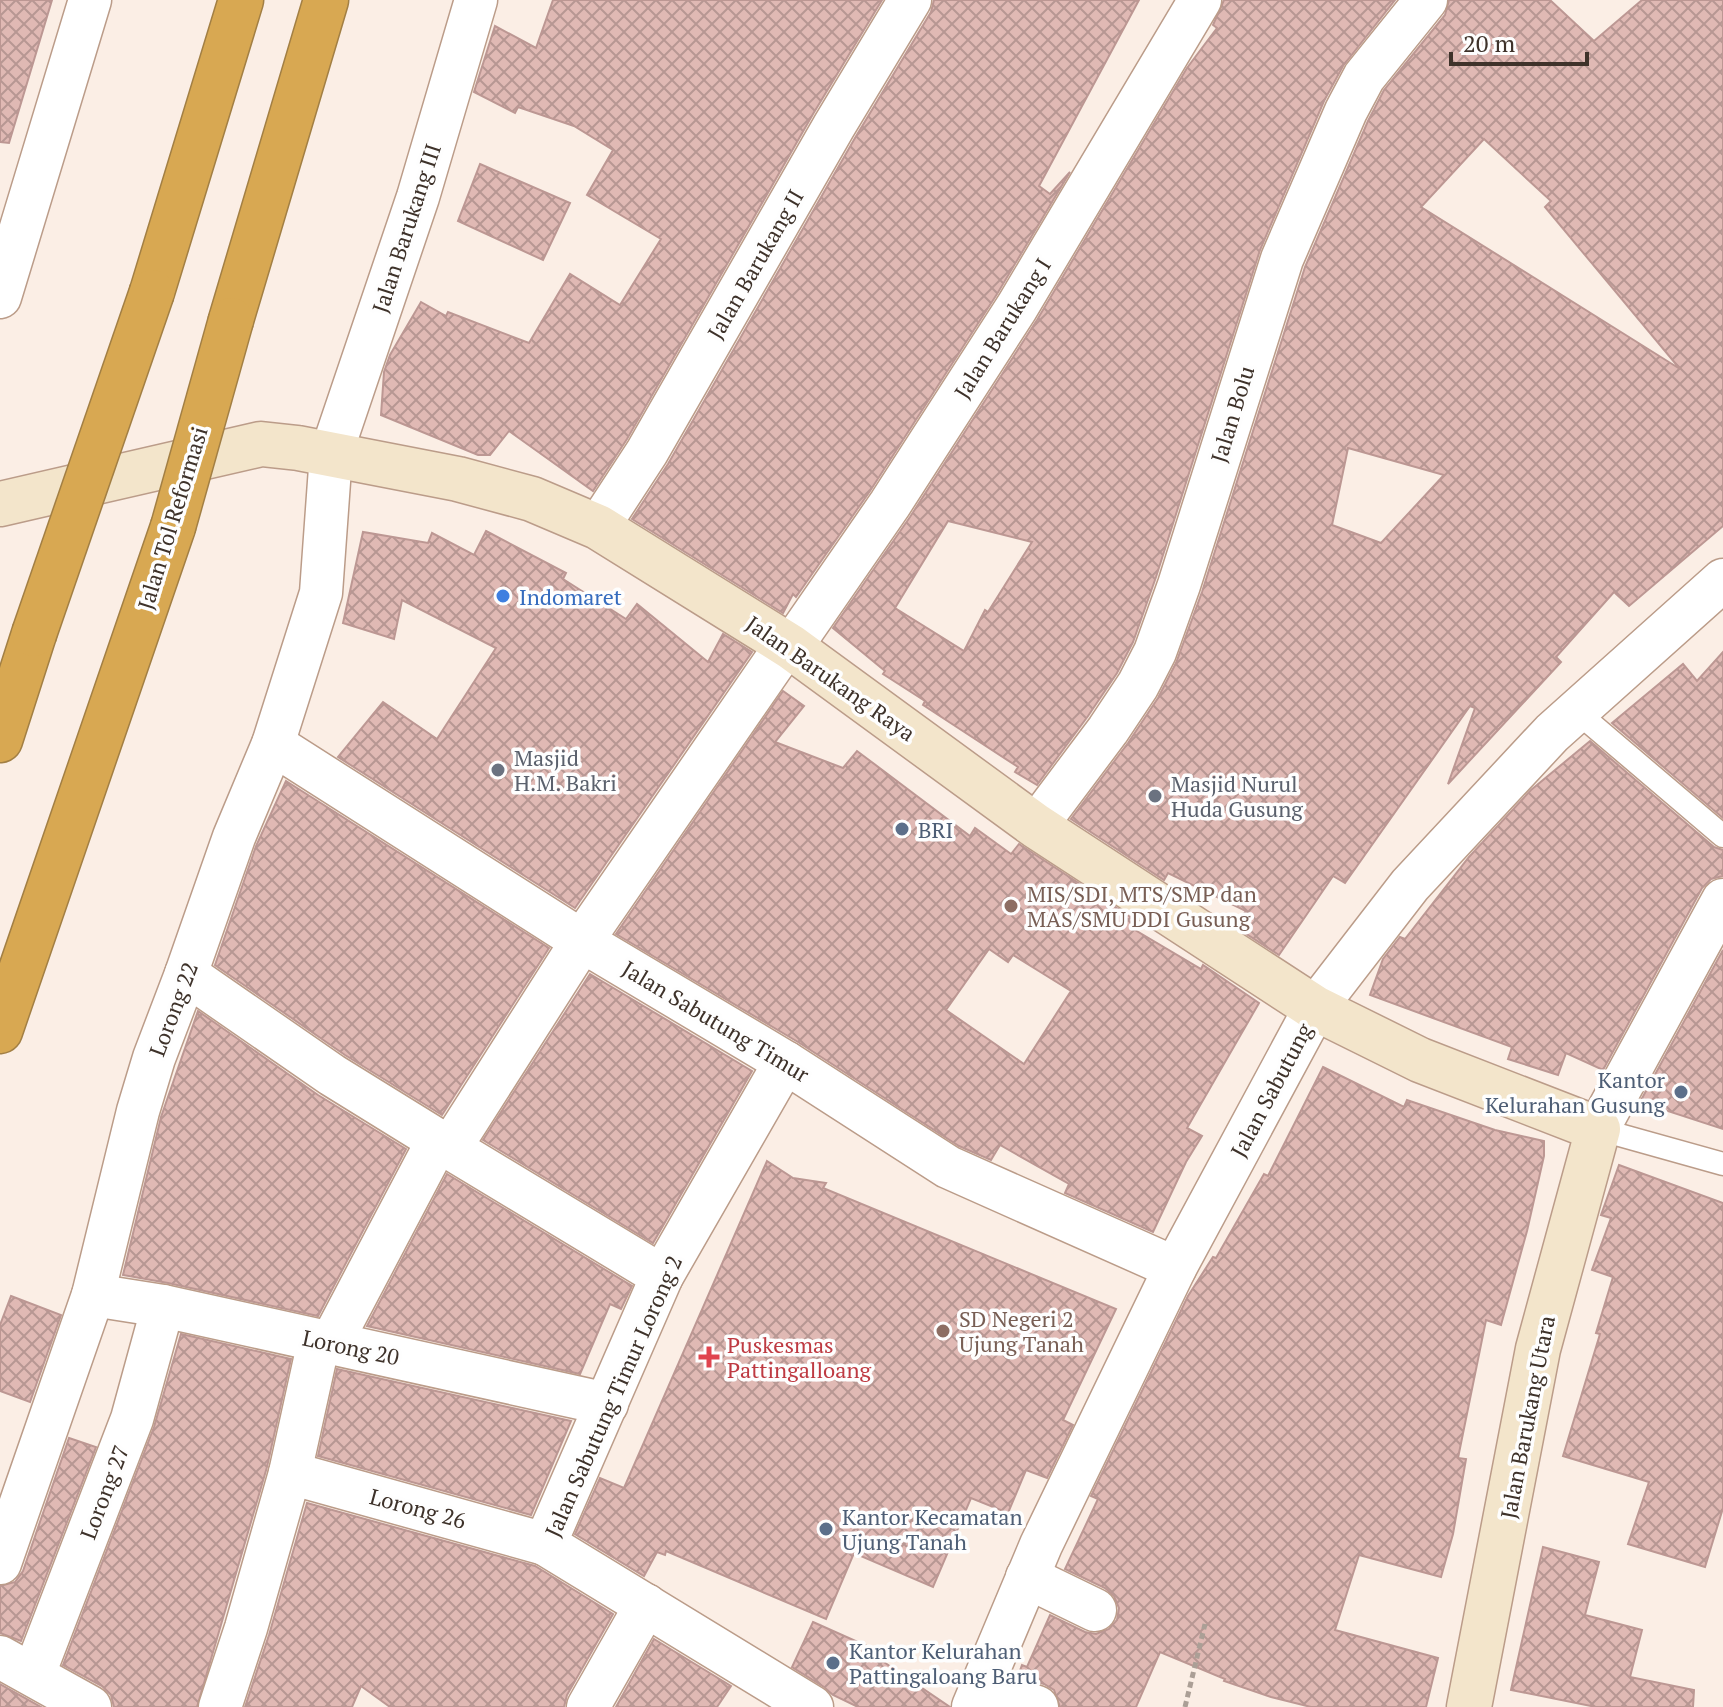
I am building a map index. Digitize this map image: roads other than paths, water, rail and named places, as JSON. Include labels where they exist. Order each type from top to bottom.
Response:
[{"type":"highway","points":[[0,740],[152,292],[241,0]]},
{"type":"highway","name":"Jalan Tol Reformasi","points":[[0,1031],[173,527],[326,0]]},
{"type":"street","points":[[0,297],[90,0]]},
{"type":"street","name":"Jalan Barukang III","points":[[331,454],[418,197],[476,0]]},
{"type":"street","name":"Jalan Barukang II","points":[[598,527],[647,452],[910,0]]},
{"type":"street","name":"Jalan Barukang I","points":[[220,1707],[246,1628],[325,1342],[444,1144],[582,941],[890,504],[1017,307],[1200,0]]},
{"type":"street","name":"Jalan Bolu","points":[[1036,826],[1108,730],[1138,685],[1155,652],[1282,259],[1346,111],[1364,77],[1426,0]]},
{"type":"street","name":"Jalan Barukang Raya","points":[[0,504],[261,444],[331,454],[473,483],[532,499],[598,527],[789,646],[1036,826],[1315,1008],[1420,1060],[1598,1129]]},
{"type":"street","name":"Lorong 22","points":[[0,1563],[93,1295],[154,1058],[234,837],[273,744],[321,593],[331,454]]},
{"type":"street","name":"Jalan Sabutung","points":[[977,1698],[1027,1577],[1175,1268],[1315,1008],[1410,885],[1552,733],[1723,580]]},
{"type":"street","name":"Jalan Sabutung Timur","points":[[273,744],[582,941],[785,1062],[948,1167],[1175,1268]]},
{"type":"street","points":[[1598,1129],[1723,900]]},
{"type":"street","points":[[186,974],[332,1075],[662,1276]]},
{"type":"street","name":"Jalan Sabutung Timur Lorong 2","points":[[785,1062],[662,1276],[545,1544],[812,1707]]},
{"type":"street","name":"Jalan Barukang Utara","points":[[1469,1707],[1538,1349],[1598,1129]]},
{"type":"street","name":"Lorong 20","points":[[93,1295],[163,1306],[607,1404]]},
{"type":"street","name":"Lorong 27","points":[[17,1666],[132,1419],[163,1306]]},
{"type":"street","name":"Lorong 26","points":[[290,1473],[545,1544]]},
{"type":"street","points":[[1027,1577],[1095,1610]]},
{"type":"street","points":[[588,1707],[646,1605]]},
{"type":"street","points":[[17,1666],[90,1707]]},
{"type":"street","points":[[977,1698],[1037,1707]]},
{"type":"lane","points":[[1576,711],[1723,836]]},
{"type":"lane","points":[[1598,1129],[1723,1164]]},
{"type":"place","name":"Indomaret","points":[[503,596]]},
{"type":"place","name":"Masjid H.M. Bakri","points":[[498,770]]},
{"type":"place","name":"Masjid Nurul Huda Gusung","points":[[1155,796]]},
{"type":"place","name":"BRI","points":[[902,829]]},
{"type":"place","name":"MIS/SDI, MTS/SMP dan MAS/SMU DDI Gusung","points":[[1011,906]]},
{"type":"place","name":"Kantor Kelurahan Gusung","points":[[1681,1092]]},
{"type":"place","name":"SD Negeri 2 Ujung Tanah","points":[[943,1331]]},
{"type":"place","name":"Puskesmas Pattingalloang","points":[[709,1357]]},
{"type":"place","name":"Kantor Kecamatan Ujung Tanah","points":[[826,1529]]},
{"type":"place","name":"Kantor Kelurahan Pattingaloang Baru","points":[[833,1663]]}]
